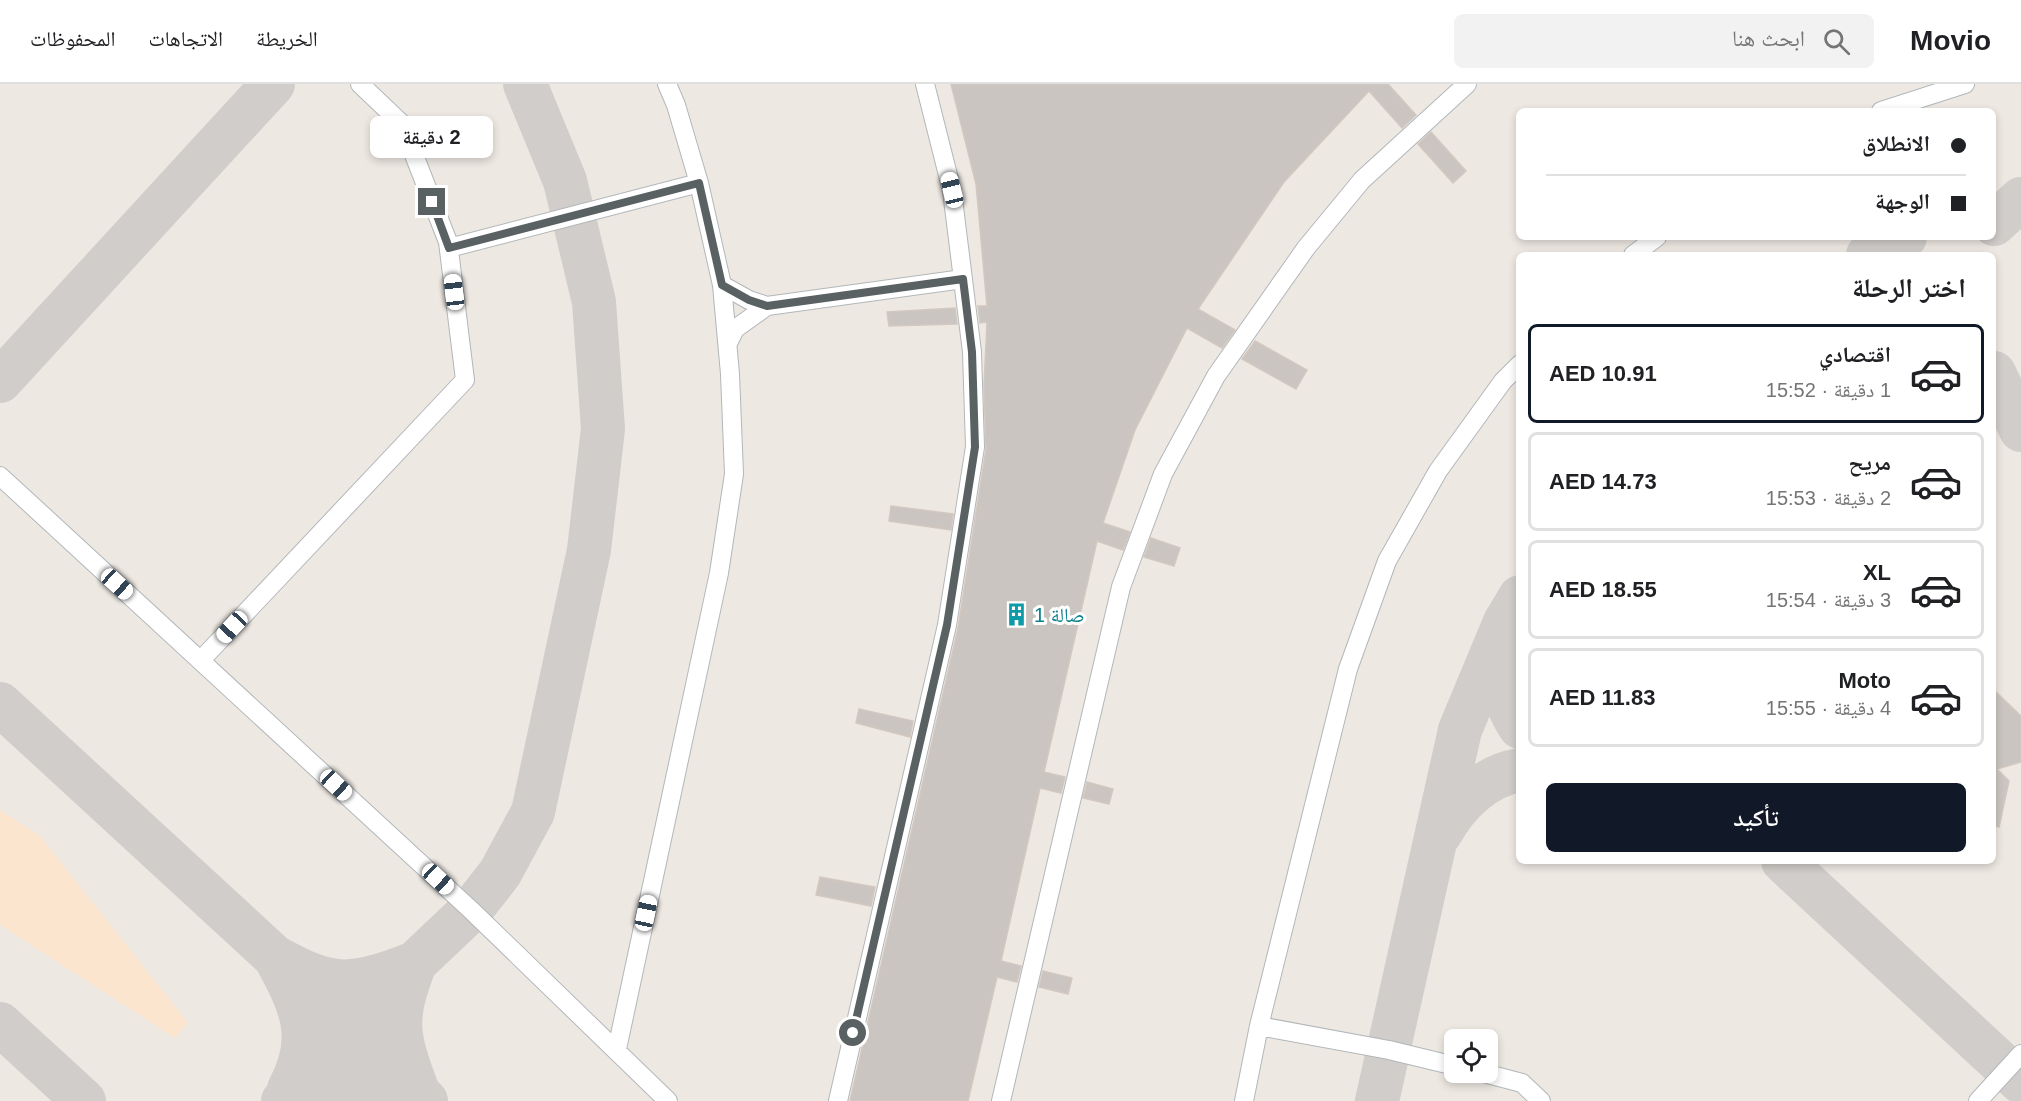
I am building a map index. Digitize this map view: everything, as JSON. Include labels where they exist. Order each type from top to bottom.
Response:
[{"type":"lane","points":[[201,660],[465,380],[449,248],[402,124],[360,84]]},
{"type":"lane","points":[[617,1049],[719,573],[734,474],[728,343],[722,285],[699,183],[676,105],[667,84]]},
{"type":"lane","points":[[838,1101],[947,625],[975,447],[972,352],[952,190],[925,84]]},
{"type":"lane","points":[[1001,1101],[1120,587],[1163,474],[1216,376],[1306,248],[1362,180],[1467,84]]},
{"type":"lane","points":[[1890,108],[1965,84]]},
{"type":"lane","points":[[449,248],[699,183]]},
{"type":"lane","points":[[1637,252],[1653,240]]},
{"type":"lane","points":[[728,343],[735,329],[751,315],[767,306],[963,279]]},
{"type":"lane","points":[[722,285],[749,300],[767,306]]},
{"type":"lane","points":[[1244,1101],[1259,1026],[1348,669],[1387,561],[1438,471],[1503,381],[1516,368]]},
{"type":"lane","points":[[0,476],[471,910],[617,1049],[668,1101]]},
{"type":"lane","points":[[1259,1026],[1389,1050],[1444,1063]]},
{"type":"lane","points":[[1978,1101],[2021,1054]]},
{"type":"lane","points":[[1498,1077],[1522,1083],[1541,1101]]},
{"type":"sand","points":[[0,810],[40,836],[188,1023],[175,1038],[0,925]]},
{"type":"building","name":"صالة 1","points":[[951,84],[1388,84],[1416,115],[1402,128],[1369,91],[1284,182],[1198,309],[1235,330],[1222,348],[1187,328],[1135,430],[1103,523],[1130,532],[1123,550],[1097,541],[1044,772],[1065,777],[1061,793],[1040,788],[1001,961],[1021,966],[1017,982],[997,977],[968,1101],[850,1101],[958,628],[986,449],[984,386],[987,322],[980,323],[978,306],[987,306],[976,184]]},
{"type":"building","points":[[1431,132],[1466,171],[1453,183],[1418,144]]},
{"type":"building","points":[[955,308],[957,324],[889,326],[887,312]]},
{"type":"building","points":[[1255,341],[1307,370],[1296,389],[1242,359]]},
{"type":"building","points":[[891,506],[953,514],[951,530],[889,521]]},
{"type":"building","points":[[1151,538],[1180,548],[1174,566],[1144,557]]},
{"type":"building","points":[[1996,692],[2021,716],[2021,762],[1997,769],[2009,781],[1999,827],[1996,826]]},
{"type":"building","points":[[859,709],[913,721],[910,737],[856,723]]},
{"type":"building","points":[[1087,782],[1113,789],[1109,804],[1083,798]]},
{"type":"building","points":[[820,877],[875,887],[871,906],[816,895]]},
{"type":"building","points":[[1043,971],[1072,978],[1068,994],[1039,987]]},
{"type":"taxiway","points":[[0,381],[273,84]]},
{"type":"taxiway","points":[[283,1101],[415,963],[471,910],[500,873],[533,812],[589,550],[603,429],[594,302],[565,181],[525,84]]},
{"type":"taxiway","points":[[1996,222],[2021,199]]},
{"type":"taxiway","points":[[1874,252],[1899,240]]},
{"type":"taxiway","points":[[1996,377],[2021,430]]},
{"type":"taxiway","points":[[1377,1101],[1460,730],[1505,622],[1516,604]]},
{"type":"taxiway","points":[[1502,640],[1500,663],[1502,685],[1516,720]]},
{"type":"taxiway","points":[[0,704],[352,1028],[426,1101]]},
{"type":"taxiway","points":[[1440,834],[1463,802],[1473,793],[1495,778],[1516,771]]},
{"type":"taxiway","points":[[1786,864],[2021,1082]]},
{"type":"taxiway","points":[[289,1089],[298,1070],[304,1037],[298,1006],[275,957],[313,975],[329,980],[344,981],[375,977],[415,963],[404,998],[400,1026],[405,1054],[417,1089]]},
{"type":"taxiway","points":[[0,1024],[84,1101]]},
{"type":"taxiway","points":[[289,1099],[325,1084],[352,1079],[380,1083],[416,1093]]},
{"type":"place","name":"صالة 1","points":[[1016,615]]},
{"type":"route","points":[[432,202],[449,248],[699,183],[722,285],[749,300],[767,306],[963,279],[972,352],[975,447],[947,625],[853,1033]]}]
